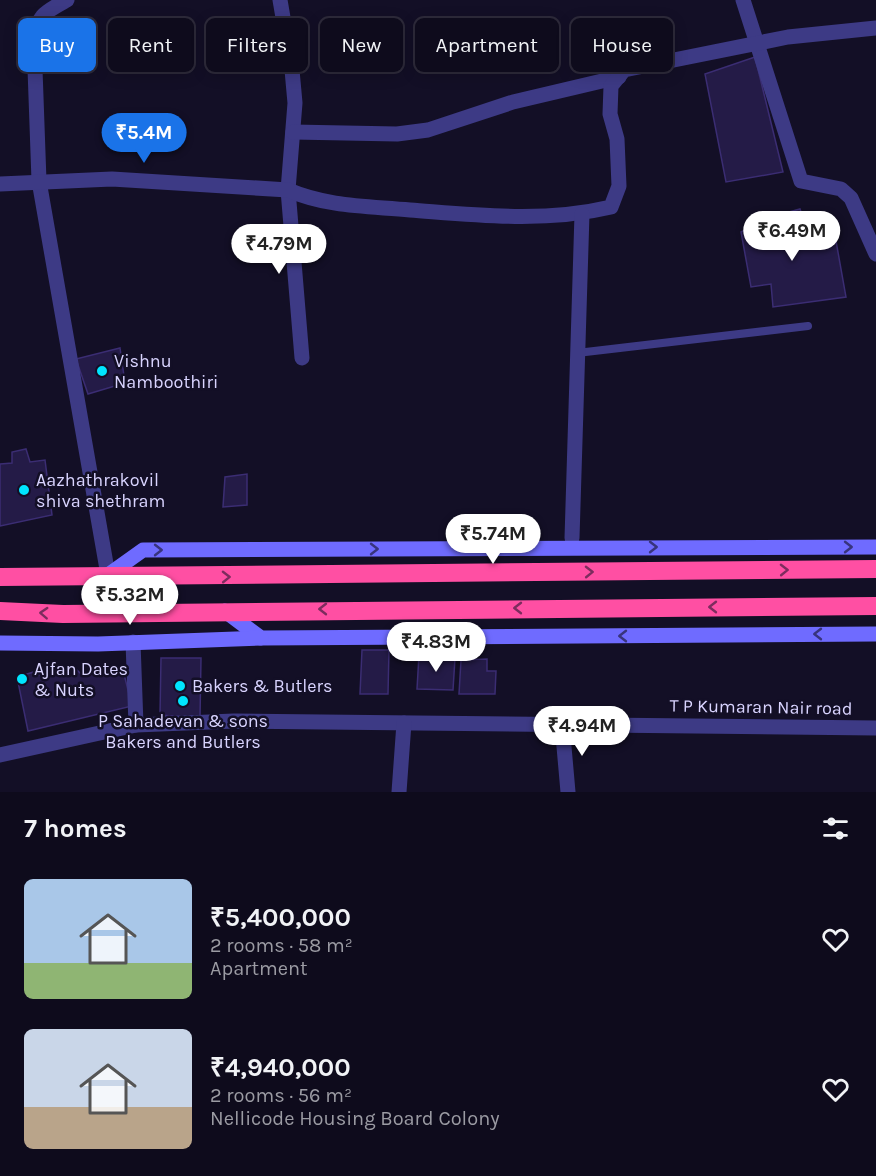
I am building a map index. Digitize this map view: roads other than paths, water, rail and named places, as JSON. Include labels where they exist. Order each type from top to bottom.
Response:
[{"type":"highway","points":[[0,577],[108,575],[171,578],[876,569]]},
{"type":"highway","points":[[0,611],[63,614],[225,610],[876,606]]},
{"type":"street","points":[[67,0],[48,10],[36,22],[34,41],[39,182],[108,575],[142,550],[876,547]]},
{"type":"street","points":[[280,0],[292,70],[295,104],[288,190],[302,358]]},
{"type":"street","points":[[743,0],[801,180],[841,189],[851,198],[876,254]]},
{"type":"street","points":[[0,184],[112,179],[288,190],[305,197],[350,207],[455,215],[549,218],[582,214],[611,207],[620,186],[616,139],[610,114],[611,86],[624,70],[645,64],[839,30],[876,28]]},
{"type":"street","points":[[293,132],[397,134],[428,130],[513,102],[619,76]]},
{"type":"street","points":[[572,538],[582,214]]},
{"type":"street","points":[[225,610],[261,638]]},
{"type":"street","points":[[0,643],[261,638],[876,634]]},
{"type":"street","points":[[133,642],[136,724]]},
{"type":"street","name":"T P Kumaran Nair road","points":[[0,755],[136,724],[234,721],[876,728]]},
{"type":"street","points":[[399,792],[404,723]]},
{"type":"street","points":[[562,724],[568,792]]},
{"type":"lane","points":[[577,353],[808,326]]},
{"type":"place","name":"Vishnu Namboothiri","points":[[102,371]]},
{"type":"place","name":"Aazhathrakovil shiva shethram","points":[[24,490]]},
{"type":"place","name":"Ajfan Dates & Nuts","points":[[22,679]]},
{"type":"place","name":"Bakers & Butlers","points":[[180,686]]},
{"type":"place","name":"P Sahadevan & sons Bakers and Butlers","points":[[183,701]]}]
